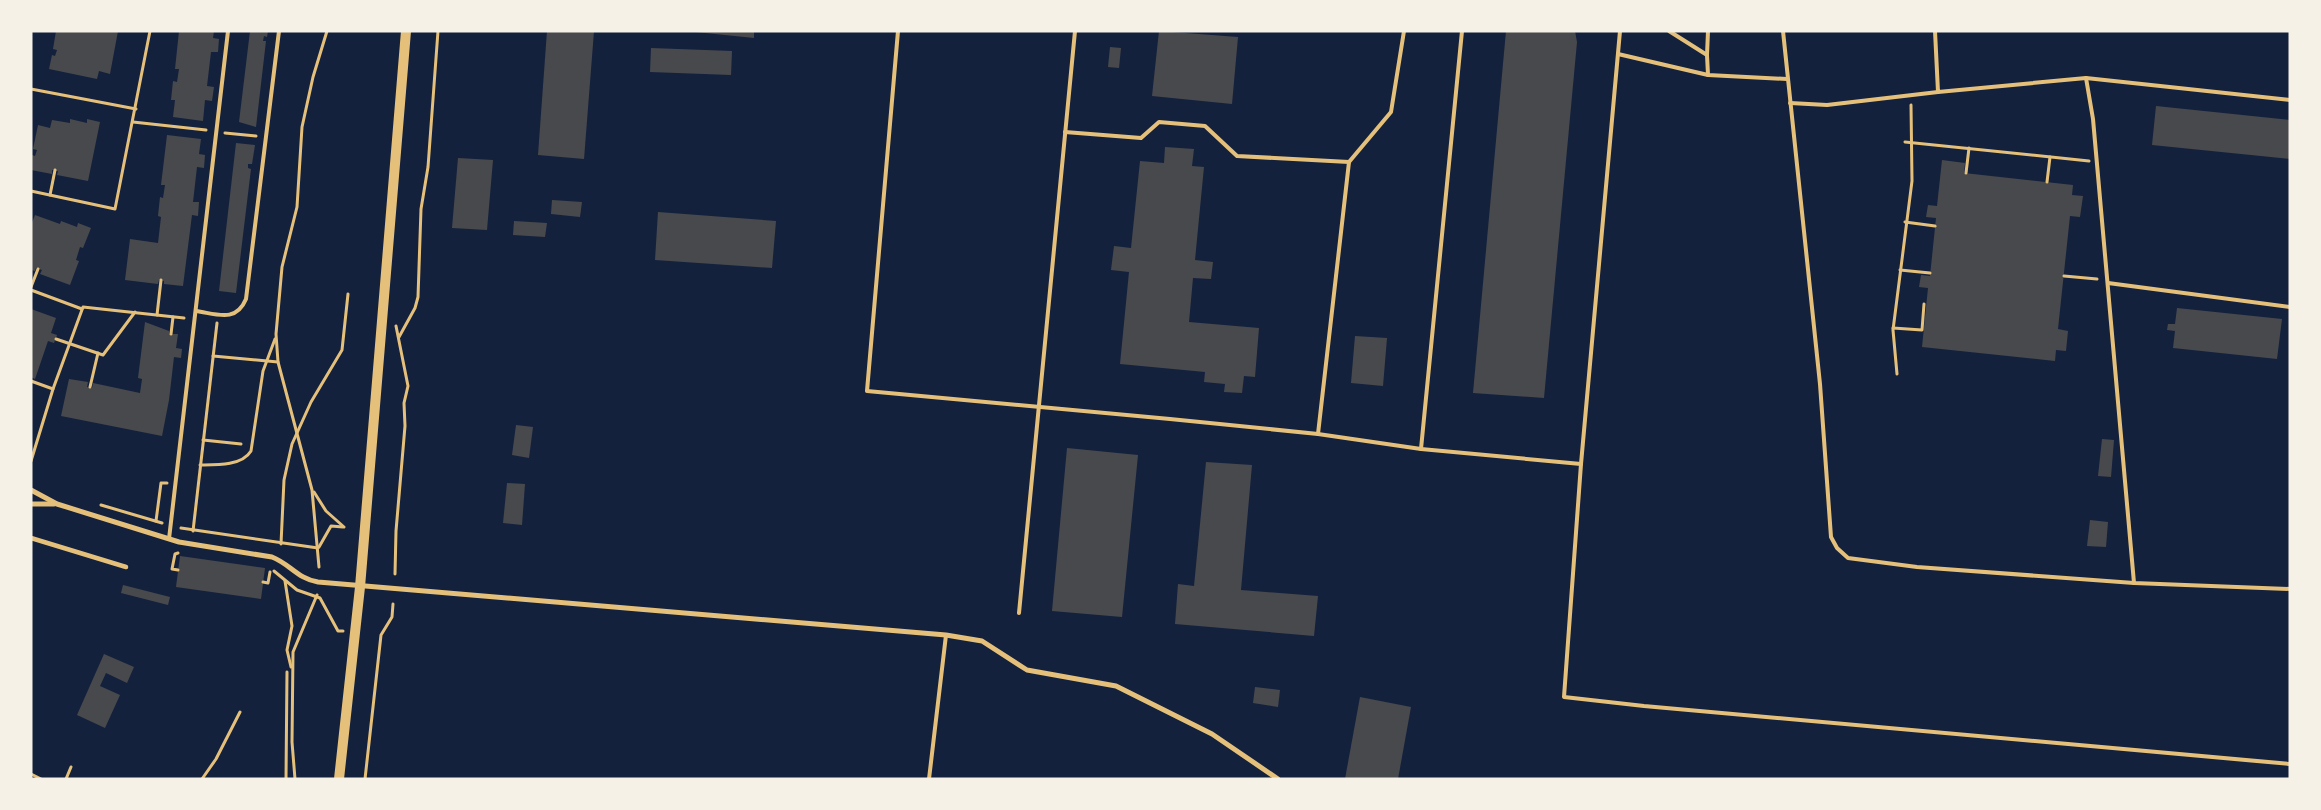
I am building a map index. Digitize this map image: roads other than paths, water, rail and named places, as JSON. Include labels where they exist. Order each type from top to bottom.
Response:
[{"type":"main road","points":[[339,779],[360,587],[406,31]]},
{"type":"street","points":[[31,490],[57,504],[170,539],[261,554],[282,561],[295,574],[308,580],[360,587],[946,635],[982,641],[1026,670],[1116,686],[1212,734],[1278,779]]},
{"type":"street","points":[[31,504],[57,504]]},
{"type":"street","points":[[31,538],[126,567]]},
{"type":"lane","points":[[170,539],[228,31]]},
{"type":"lane","points":[[196,311],[231,315],[238,312],[243,306],[248,293],[278,31]]},
{"type":"lane","points":[[898,31],[867,391],[1318,434],[1420,449],[1581,464]]},
{"type":"lane","points":[[1019,613],[1074,31]]},
{"type":"lane","points":[[1318,434],[1349,162],[1391,112],[1404,31]]},
{"type":"lane","points":[[1420,449],[1462,31]]},
{"type":"lane","points":[[1620,31],[1581,464],[1564,697],[1644,706],[2290,764]]},
{"type":"lane","points":[[1669,31],[1707,54]]},
{"type":"lane","points":[[1708,31],[1708,75]]},
{"type":"lane","points":[[1783,31],[1820,384],[1831,537],[1837,548],[1848,558],[1917,567],[2134,583],[2290,589]]},
{"type":"lane","points":[[1935,31],[1938,92]]},
{"type":"lane","points":[[1618,54],[1708,75],[1788,79]]},
{"type":"lane","points":[[1790,103],[1827,105],[1911,94],[2086,78],[2290,100]]},
{"type":"lane","points":[[2086,78],[2097,162],[2134,583]]},
{"type":"lane","points":[[1065,132],[1141,138],[1159,122],[1205,126],[1236,156],[1349,162]]},
{"type":"lane","points":[[2108,283],[2290,307]]},
{"type":"lane","points":[[929,779],[946,635]]}]
